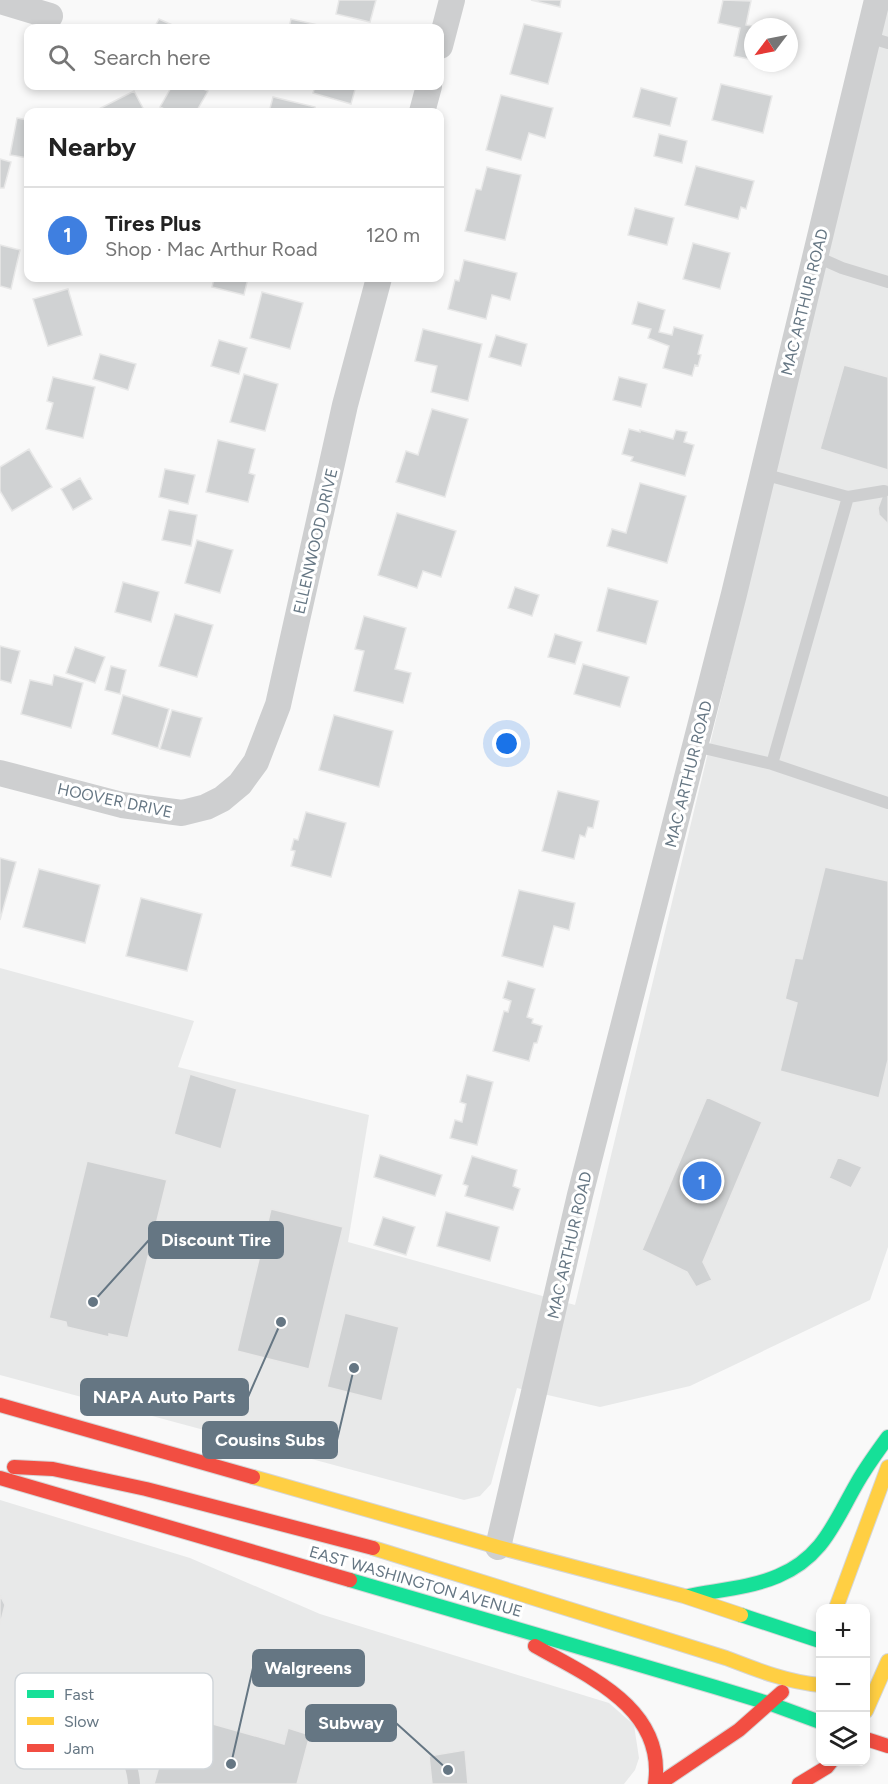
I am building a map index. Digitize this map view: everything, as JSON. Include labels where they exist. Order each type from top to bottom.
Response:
[{"type":"main road","points":[[0,1405],[498,1547],[684,1596],[816,1642]]},
{"type":"main road","points":[[684,1596],[766,1580],[790,1571],[811,1557],[833,1531],[857,1482],[888,1437]]},
{"type":"main road","points":[[0,1466],[53,1469],[146,1489],[394,1553],[791,1681],[816,1684]]},
{"type":"main road","points":[[837,1604],[888,1467]]},
{"type":"main road","name":"EAST WASHINGTON AVENUE","points":[[0,1478],[492,1621],[771,1704],[816,1721]]},
{"type":"main road","points":[[492,1621],[615,1694],[647,1729],[657,1761],[657,1784]]},
{"type":"main road","points":[[870,1671],[885,1661]]},
{"type":"main road","points":[[870,1696],[885,1661]]},
{"type":"main road","points":[[657,1784],[733,1734],[771,1704],[803,1665]]},
{"type":"main road","points":[[870,1698],[888,1702]]},
{"type":"main road","points":[[771,1704],[801,1700]]},
{"type":"main road","points":[[870,1740],[888,1746]]},
{"type":"main road","points":[[799,1784],[828,1766]]},
{"type":"street","points":[[444,31],[452,0]]},
{"type":"street","name":"MAC ARTHUR ROAD","points":[[498,1547],[580,1195],[695,746],[815,256],[878,40],[877,0]]},
{"type":"street","points":[[0,1],[50,16]]},
{"type":"street","points":[[423,108],[428,90]]},
{"type":"street","name":"ELLENWOOD DRIVE","points":[[228,794],[240,784],[256,762],[278,705],[345,405],[378,282]]},
{"type":"street","name":"HOOVER DRIVE","points":[[0,773],[122,805],[168,813],[182,813],[206,807],[228,794]]},
{"type":"lane","points":[[815,256],[842,268],[888,282]]},
{"type":"lane","points":[[763,474],[848,497],[884,491]]},
{"type":"lane","points":[[772,764],[848,497]]},
{"type":"lane","points":[[695,746],[772,764],[888,804]]},
{"type":"lane","points":[[133,1769],[134,1784]]},
{"type":"shaded area","points":[[888,5],[888,1247],[870,1300],[690,1386],[600,1407],[517,1388],[491,1484],[480,1496],[464,1500],[0,1375],[0,968],[194,1021],[178,1067],[369,1115],[348,1242],[575,1305]]},
{"type":"shaded area","points":[[0,1500],[190,1558],[320,1614],[609,1703],[634,1725],[639,1758],[635,1770],[624,1784],[0,1784]]},
{"type":"building","points":[[339,0],[376,0],[370,22],[336,14]]},
{"type":"building","points":[[531,0],[561,0],[560,7]]},
{"type":"building","points":[[723,0],[751,1],[747,18],[744,18],[744,58],[734,56],[740,28],[718,23]]},
{"type":"building","points":[[159,19],[170,24],[156,24]]},
{"type":"building","points":[[291,19],[314,24],[290,24]]},
{"type":"building","points":[[524,24],[562,33],[548,84],[510,74]]},
{"type":"building","points":[[721,84],[772,96],[763,133],[712,120]]},
{"type":"building","points":[[641,88],[677,98],[670,126],[633,117]]},
{"type":"building","points":[[170,90],[208,91],[198,108],[160,107]]},
{"type":"building","points":[[314,90],[355,90],[351,104],[313,93]]},
{"type":"building","points":[[134,91],[143,108],[101,108]]},
{"type":"building","points":[[501,95],[553,108],[545,138],[529,133],[521,160],[486,150]]},
{"type":"building","points":[[273,97],[315,107],[315,108],[270,108]]},
{"type":"building","points":[[17,118],[24,119],[24,157],[10,155]]},
{"type":"building","points":[[659,134],[687,141],[682,163],[654,156]]},
{"type":"building","points":[[0,159],[11,162],[4,188],[0,188]]},
{"type":"building","points":[[696,166],[754,181],[746,209],[741,207],[738,219],[685,205]]},
{"type":"building","points":[[487,167],[521,175],[505,240],[465,231],[476,189],[481,190]]},
{"type":"building","points":[[635,208],[674,218],[667,245],[628,235]]},
{"type":"building","points":[[693,243],[730,253],[720,289],[683,279]]},
{"type":"building","points":[[0,245],[20,250],[11,289],[0,286]]},
{"type":"building","points":[[464,260],[517,273],[510,300],[492,295],[486,319],[448,309],[455,280],[459,281]]},
{"type":"building","points":[[213,282],[247,282],[244,295],[212,287]]},
{"type":"building","points":[[68,289],[82,335],[48,346],[33,299]]},
{"type":"building","points":[[262,292],[303,303],[290,349],[250,338]]},
{"type":"building","points":[[638,302],[665,310],[659,332],[672,335],[674,327],[703,335],[698,354],[701,355],[692,376],[663,368],[669,346],[648,338],[651,329],[632,324]]},
{"type":"building","points":[[423,329],[482,344],[468,401],[431,392],[437,366],[415,361]]},
{"type":"building","points":[[496,335],[527,344],[521,366],[489,357]]},
{"type":"building","points":[[219,340],[247,348],[239,374],[211,366]]},
{"type":"building","points":[[100,354],[136,364],[128,390],[93,379]]},
{"type":"building","points":[[844,365],[888,377],[888,470],[820,449]]},
{"type":"building","points":[[244,374],[278,384],[265,431],[230,422]]},
{"type":"building","points":[[53,377],[95,387],[83,438],[46,429],[53,403],[47,401]]},
{"type":"building","points":[[619,377],[647,384],[641,407],[613,400]]},
{"type":"building","points":[[432,409],[468,419],[445,497],[396,482],[406,451],[418,455]]},
{"type":"building","points":[[629,429],[673,439],[676,430],[687,432],[684,442],[694,445],[685,476],[631,461],[633,457],[622,454]]},
{"type":"building","points":[[218,440],[255,449],[249,473],[255,475],[248,502],[206,492]]},
{"type":"building","points":[[29,449],[52,487],[12,511],[0,491],[0,467]]},
{"type":"building","points":[[165,469],[195,475],[188,504],[159,497]]},
{"type":"building","points":[[80,478],[92,499],[73,510],[61,489]]},
{"type":"building","points":[[888,480],[888,524],[879,515],[878,508]]},
{"type":"building","points":[[640,483],[686,496],[667,563],[607,546],[612,529],[626,533]]},
{"type":"building","points":[[169,510],[197,515],[191,546],[162,540]]},
{"type":"building","points":[[397,513],[456,531],[441,577],[423,571],[417,588],[378,575]]},
{"type":"building","points":[[197,540],[233,550],[220,593],[185,583]]},
{"type":"building","points":[[123,582],[159,592],[151,622],[115,612]]},
{"type":"building","points":[[515,587],[539,595],[532,616],[508,608]]},
{"type":"building","points":[[608,588],[658,601],[646,644],[597,631]]},
{"type":"building","points":[[175,614],[213,625],[197,677],[159,666]]},
{"type":"building","points":[[364,616],[406,628],[395,669],[411,673],[403,703],[354,691],[364,651],[355,649]]},
{"type":"building","points":[[555,634],[582,642],[575,664],[548,657]]},
{"type":"building","points":[[0,646],[20,651],[11,683],[0,680]]},
{"type":"building","points":[[75,647],[105,657],[95,683],[66,673]]},
{"type":"building","points":[[583,664],[629,677],[620,707],[574,694]]},
{"type":"building","points":[[111,666],[126,670],[120,694],[105,690]]},
{"type":"building","points":[[54,675],[83,683],[71,728],[21,714],[30,680],[52,685]]},
{"type":"building","points":[[123,695],[169,709],[158,748],[112,734]]},
{"type":"building","points":[[172,710],[202,718],[190,757],[160,749]]},
{"type":"building","points":[[334,715],[393,731],[379,787],[319,770]]},
{"type":"building","points":[[558,791],[599,801],[593,828],[588,827],[585,837],[580,835],[574,859],[542,851]]},
{"type":"building","points":[[306,812],[346,823],[331,877],[291,866],[295,851],[291,850],[294,839],[298,840]]},
{"type":"building","points":[[0,858],[16,862],[0,920]]},
{"type":"building","points":[[825,867],[888,881],[888,1060],[879,1098],[780,1071],[797,1003],[785,999],[795,958],[802,959]]},
{"type":"building","points":[[39,869],[100,885],[85,943],[23,927]]},
{"type":"building","points":[[519,890],[575,903],[569,930],[554,926],[543,967],[502,956]]},
{"type":"building","points":[[141,898],[202,914],[187,971],[126,956]]},
{"type":"building","points":[[508,981],[535,989],[527,1017],[533,1019],[532,1023],[542,1026],[529,1061],[493,1051],[504,1011],[508,1012],[511,1001],[503,998]]},
{"type":"building","points":[[190,1074],[237,1089],[221,1149],[174,1134]]},
{"type":"building","points":[[467,1075],[493,1082],[477,1145],[450,1138],[455,1120],[462,1122],[466,1104],[460,1102]]},
{"type":"building","points":[[707,1097],[762,1122],[703,1262],[712,1280],[696,1287],[687,1272],[642,1250]]},
{"type":"building","points":[[380,1155],[442,1175],[435,1196],[374,1177]]},
{"type":"building","points":[[472,1156],[517,1170],[513,1186],[520,1189],[513,1210],[465,1196],[468,1186],[463,1184]]},
{"type":"building","points":[[838,1157],[862,1167],[851,1188],[829,1178]]},
{"type":"building","points":[[87,1161],[167,1180],[128,1338],[109,1334],[109,1337],[67,1327],[66,1322],[49,1318]]},
{"type":"building","points":[[271,1209],[343,1227],[309,1369],[237,1351]]},
{"type":"building","points":[[446,1212],[499,1227],[490,1261],[437,1246]]},
{"type":"building","points":[[383,1217],[415,1227],[406,1255],[374,1245]]},
{"type":"building","points":[[345,1313],[399,1327],[382,1401],[327,1387]]},
{"type":"building","points":[[0,1595],[5,1605],[0,1625]]},
{"type":"building","points":[[213,1724],[284,1744],[288,1728],[310,1735],[297,1784],[154,1784],[158,1769],[213,1769]]},
{"type":"building","points":[[465,1750],[468,1784],[432,1784],[429,1756]]},
{"type":"traffic: fast","points":[[688,1596],[767,1580],[806,1559],[826,1537],[864,1471],[888,1437]]},
{"type":"traffic: fast","points":[[350,1580],[715,1687],[816,1721]]},
{"type":"traffic: fast","points":[[741,1615],[816,1640]]},
{"type":"traffic: slow","points":[[837,1604],[888,1467]]},
{"type":"traffic: slow","points":[[253,1477],[498,1547],[684,1596],[741,1615]]},
{"type":"traffic: slow","points":[[373,1548],[726,1658],[772,1675],[816,1684]]},
{"type":"traffic: slow","points":[[870,1702],[888,1661]]},
{"type":"traffic: jam","points":[[0,1405],[253,1477]]},
{"type":"traffic: jam","points":[[14,1467],[53,1469],[146,1489],[373,1548]]},
{"type":"traffic: jam","points":[[0,1478],[350,1580]]},
{"type":"traffic: jam","points":[[535,1646],[600,1684],[620,1698],[636,1716],[649,1735],[655,1758],[655,1784]]},
{"type":"traffic: jam","points":[[659,1784],[739,1730],[782,1692]]},
{"type":"traffic: jam","points":[[870,1740],[888,1746]]},
{"type":"traffic: jam","points":[[799,1784],[828,1766]]},
{"type":"place","name":"Tires Plus","points":[[702,1181]]},
{"type":"place","name":"Discount Tire","points":[[93,1302]]},
{"type":"place","name":"NAPA Auto Parts","points":[[281,1322]]},
{"type":"place","name":"Cousins Subs","points":[[354,1368]]},
{"type":"place","name":"Walgreens","points":[[231,1764]]},
{"type":"place","name":"Subway","points":[[448,1770]]}]
